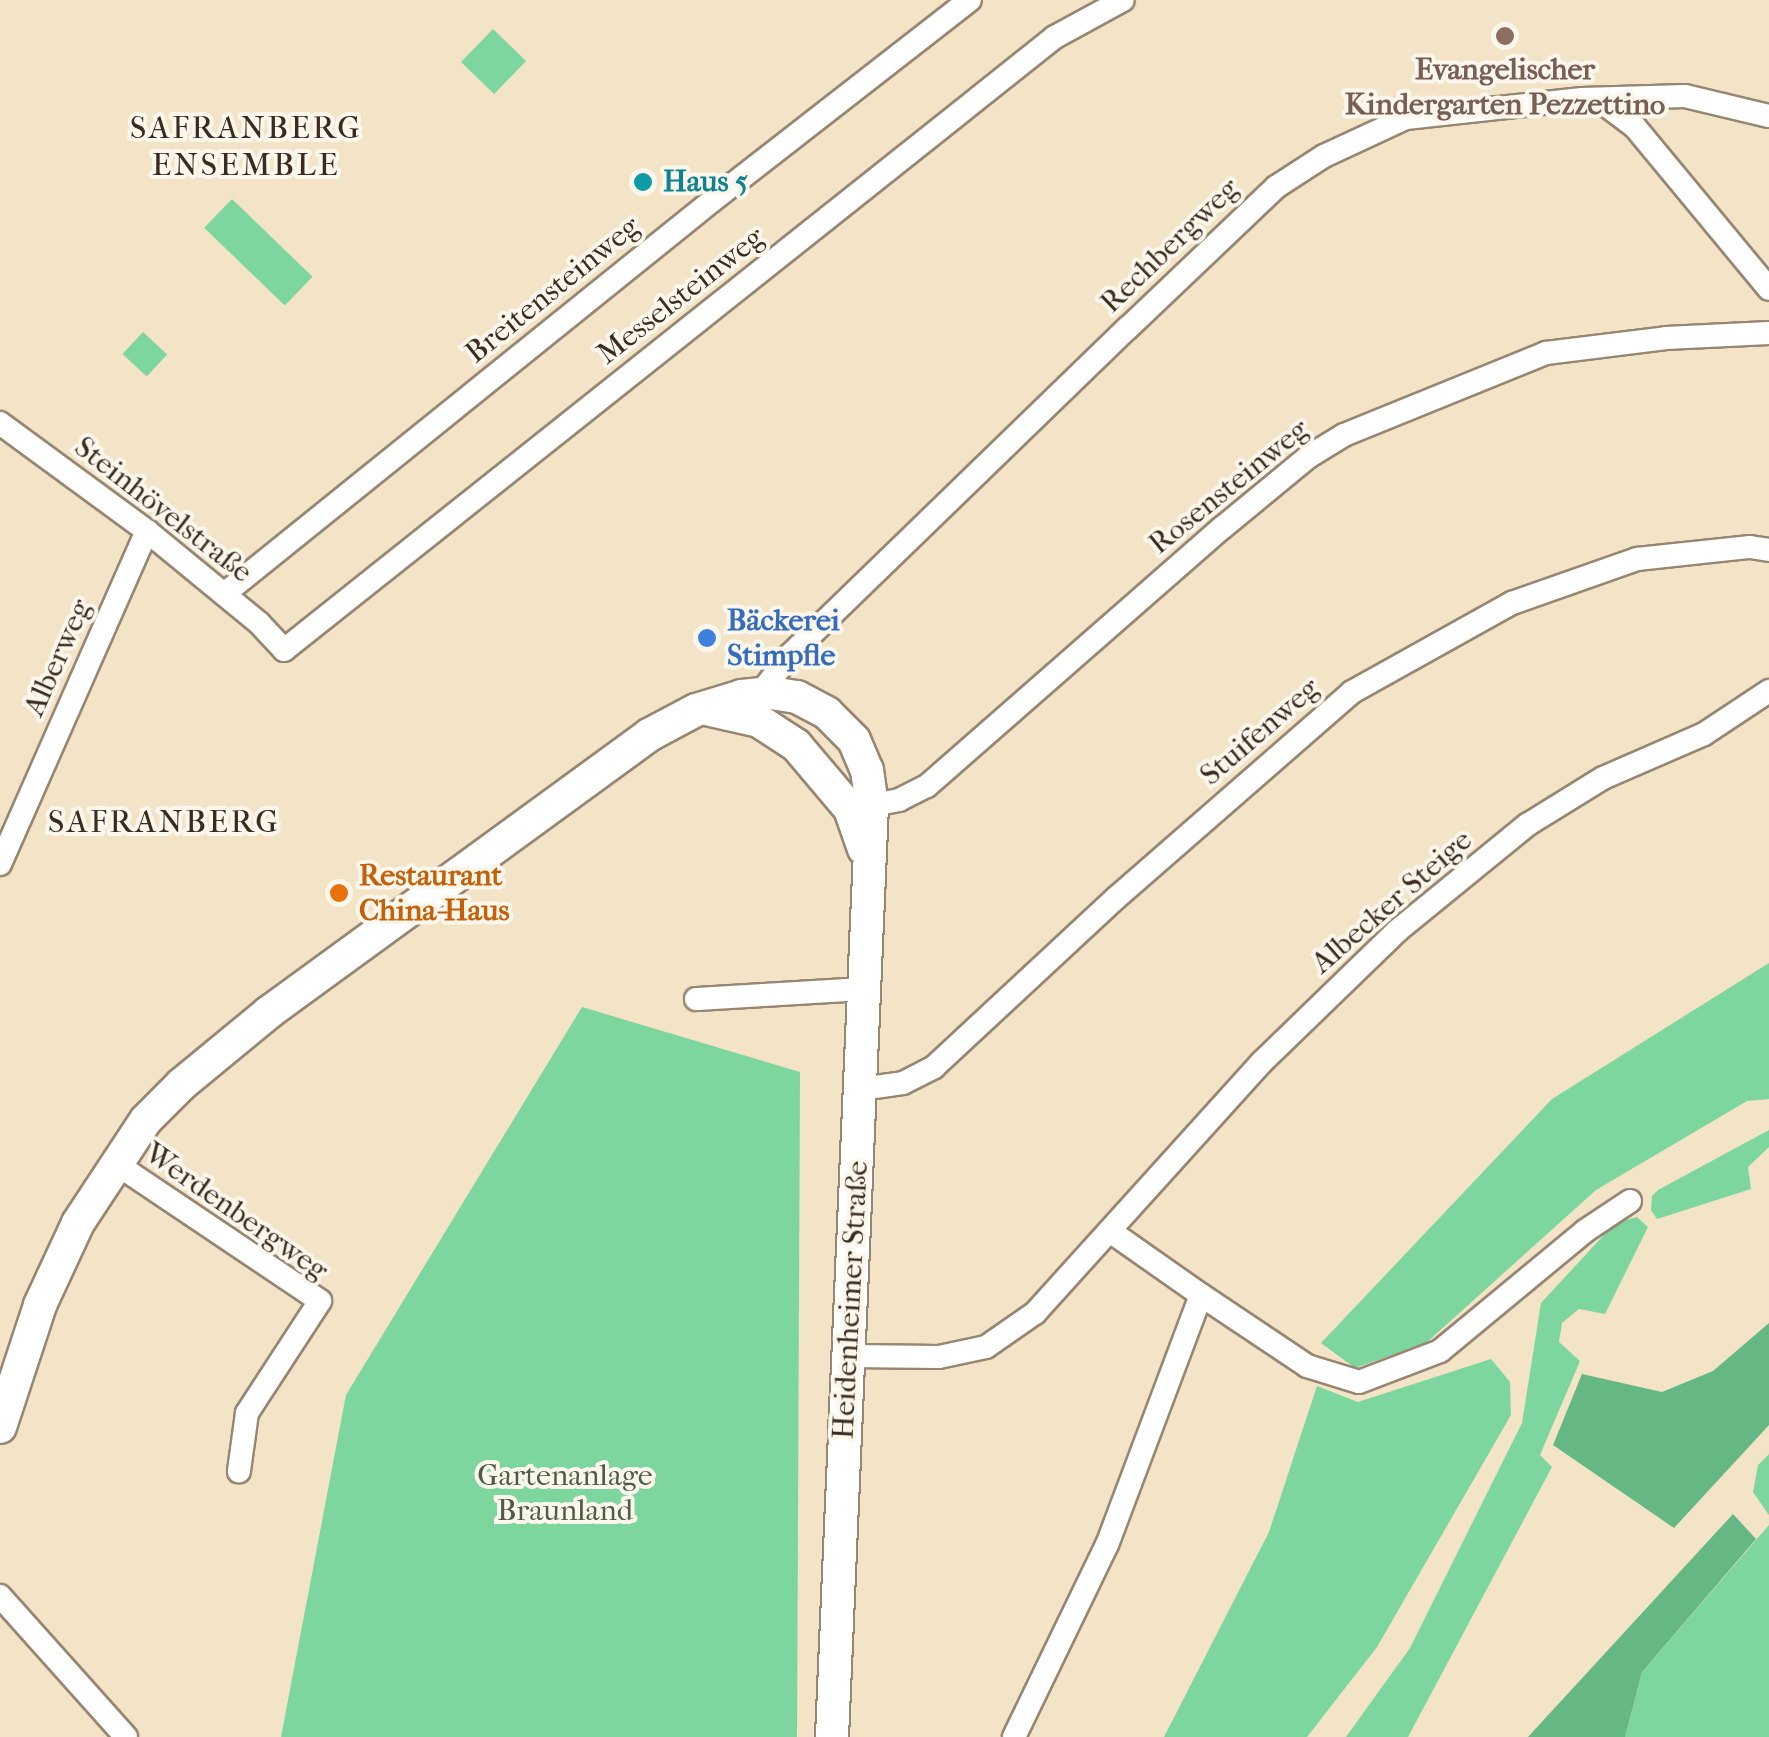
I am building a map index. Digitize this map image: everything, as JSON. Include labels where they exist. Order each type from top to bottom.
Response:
[{"type":"main road","name":"Heidenheimer Straße","points":[[0,1427],[57,1264],[115,1163],[182,1084],[241,1033],[648,735],[696,710],[797,697],[841,725],[854,740],[867,770],[861,807],[866,864],[861,1089],[832,1737]]},
{"type":"main road","name":"Heidenheimer Straße","points":[[753,705],[861,807]]},
{"type":"street","name":"Breitensteinweg","points":[[224,594],[718,196],[970,0]]},
{"type":"street","name":"Messelsteinweg","points":[[284,650],[1042,47],[1122,0]]},
{"type":"street","name":"Rechbergweg","points":[[753,705],[790,655],[1289,177],[1348,142],[1406,118],[1600,100],[1685,96],[1769,116]]},
{"type":"street","points":[[1600,100],[1635,127],[1769,289]]},
{"type":"street","name":"Rosensteinweg","points":[[861,807],[910,796],[927,786],[1235,517],[1308,457],[1344,434],[1546,353],[1682,336],[1769,333]]},
{"type":"street","name":"Steinhövelstraße","points":[[0,424],[147,531],[284,650]]},
{"type":"street","name":"Alberweg","points":[[0,864],[147,531]]},
{"type":"street","name":"Stuifenweg","points":[[861,1089],[904,1084],[934,1067],[1116,898],[1352,692],[1512,602],[1637,559],[1750,547],[1769,550]]},
{"type":"street","name":"Albecker Steige","points":[[850,1356],[939,1357],[986,1347],[1035,1313],[1262,1062],[1410,920],[1527,826],[1603,778],[1704,734],[1769,691]]},
{"type":"street","points":[[696,999],[864,989]]},
{"type":"street","name":"Werdenbergweg","points":[[115,1163],[320,1301],[248,1413],[238,1471]]},
{"type":"street","points":[[1110,1231],[1306,1366],[1360,1382],[1440,1351],[1586,1231],[1630,1201]]},
{"type":"street","points":[[1014,1737],[1107,1544],[1201,1295]]},
{"type":"street","points":[[0,1596],[126,1737]]},
{"type":"green space","points":[[493,29],[526,61],[494,94],[461,62]]},
{"type":"green space","points":[[232,199],[313,277],[285,306],[204,228]]},
{"type":"green space","points":[[143,332],[167,355],[147,376],[123,354]]},
{"type":"green space","points":[[1769,963],[1769,1099],[1747,1101],[1596,1190],[1426,1343],[1355,1368],[1321,1343],[1552,1099]]},
{"type":"green space","name":"Gartenanlage Braunland","points":[[582,1007],[800,1072],[797,1737],[281,1737],[346,1395]]},
{"type":"green space","points":[[1769,1130],[1769,1147],[1748,1167],[1751,1189],[1657,1219],[1651,1210],[1652,1196],[1658,1190]]},
{"type":"green space","points":[[1637,1217],[1648,1227],[1605,1314],[1579,1309],[1562,1323],[1559,1342],[1580,1361],[1540,1455],[1552,1467],[1408,1737],[1346,1737],[1410,1648],[1522,1423],[1541,1303],[1615,1223]]},
{"type":"green space","points":[[1769,1323],[1769,1425],[1674,1528],[1553,1445],[1582,1374],[1662,1392],[1713,1371]]},
{"type":"green space","points":[[1491,1359],[1510,1382],[1511,1415],[1377,1647],[1307,1737],[1164,1737],[1269,1532],[1317,1386],[1358,1402]]},
{"type":"green space","points":[[1769,1454],[1769,1515],[1753,1492],[1758,1465]]},
{"type":"green space","points":[[1733,1514],[1756,1539],[1642,1672],[1625,1737],[1528,1737]]},
{"type":"green space","points":[[1769,1525],[1769,1737],[1625,1737],[1642,1672]]},
{"type":"place","name":"Evangelischer Kindergarten Pezzettino","points":[[1505,36]]},
{"type":"place","name":"Haus 5","points":[[643,182]]},
{"type":"place","name":"Bäckerei Stimpfle","points":[[707,638]]},
{"type":"place","name":"Restaurant China-Haus","points":[[339,893]]},
{"type":"district","name":"SAFRANBERG ENSEMBLE","points":[[246,148]]},
{"type":"district","name":"SAFRANBERG","points":[[164,822]]}]
